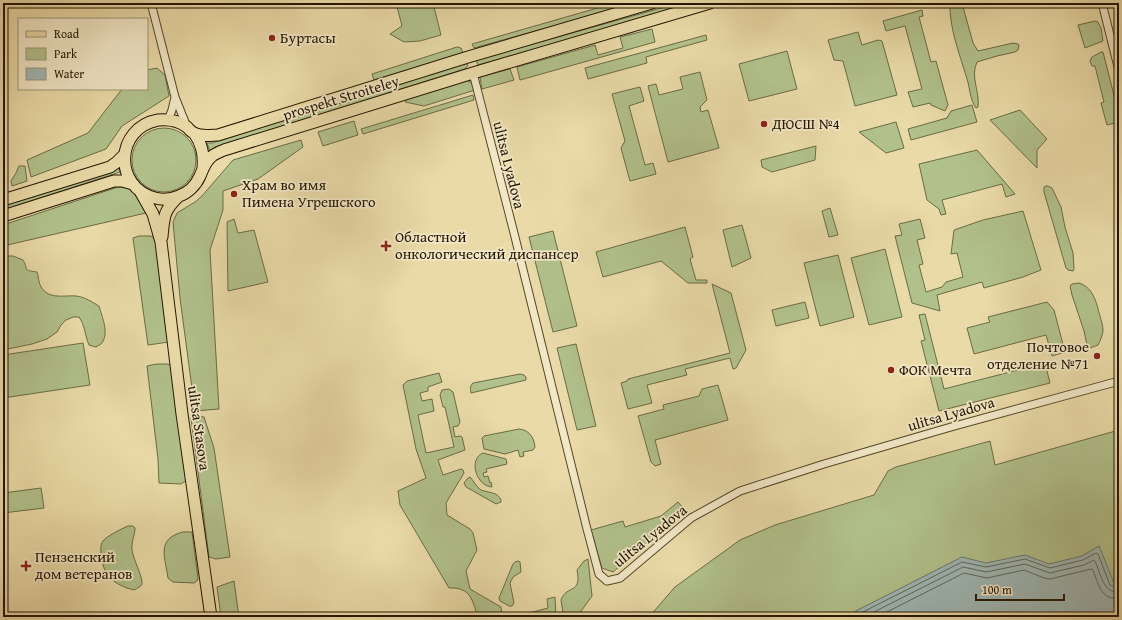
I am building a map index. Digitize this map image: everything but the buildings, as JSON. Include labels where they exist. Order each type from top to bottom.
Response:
[{"type":"main road","name":"prospekt Stroiteley","points":[[124,156],[130,139],[135,132],[150,122],[159,120],[175,121],[190,130],[208,136],[218,135],[468,57],[652,3]]},
{"type":"main road","name":"prospekt Stroiteley","points":[[3,216],[114,182],[122,181],[149,196],[159,199],[170,199],[188,192],[195,185],[203,168],[210,158],[224,150],[473,72],[710,3]]},
{"type":"main road","points":[[190,130],[199,140],[204,158],[203,168]]},
{"type":"main road","points":[[124,156],[126,171],[136,188]]},
{"type":"main road","points":[[3,200],[110,167],[124,156]]},
{"type":"main road","name":"ulitsa Stasova","points":[[136,188],[153,214],[161,242],[183,422],[211,617]]},
{"type":"main road","name":"ulitsa Stasova","points":[[161,242],[165,214],[172,202],[179,196]]},
{"type":"street","points":[[150,3],[175,97],[190,130]]},
{"type":"street","points":[[1102,3],[1119,71]]},
{"type":"street","name":"ulitsa Lyadova","points":[[473,72],[587,529],[599,574],[607,581],[620,578],[691,518],[740,491],[824,464],[951,427],[1119,381]]},
{"type":"street","points":[[168,120],[175,97]]},
{"type":"green space","points":[[396,3],[433,3],[441,35],[420,41],[404,42],[390,34],[402,26]]},
{"type":"green space","points":[[615,3],[620,3],[621,7],[474,48],[472,44]]},
{"type":"green space","points":[[679,3],[693,4],[478,65],[476,60]]},
{"type":"green space","points":[[950,3],[962,3],[973,43],[978,51],[1013,43],[1018,44],[1019,46],[1018,50],[1015,52],[977,62],[974,73],[978,95],[978,107],[976,108],[971,98],[953,32]]},
{"type":"green space","points":[[922,10],[923,16],[919,17],[931,62],[936,61],[948,105],[945,111],[931,105],[930,103],[913,107],[908,92],[922,89],[905,26],[886,31],[883,21]]},
{"type":"green space","points":[[1095,21],[1098,22],[1101,28],[1103,41],[1085,48],[1078,25]]},
{"type":"green space","points":[[652,29],[655,42],[520,80],[517,67],[595,45],[598,55],[623,48],[620,37]]},
{"type":"green space","points":[[858,32],[862,45],[878,40],[882,41],[897,95],[855,106],[843,61],[834,60],[828,40]]},
{"type":"green space","points":[[706,35],[707,40],[646,57],[647,63],[588,79],[585,68]]},
{"type":"green space","points":[[457,47],[461,48],[463,53],[374,80],[372,74]]},
{"type":"green space","points":[[787,51],[797,89],[749,101],[739,64]]},
{"type":"green space","points":[[1103,52],[1119,115],[1119,122],[1107,125],[1101,103],[1104,102],[1095,66],[1092,66],[1090,61],[1092,57]]},
{"type":"green space","points":[[465,63],[468,65],[465,69],[315,116],[313,111]]},
{"type":"green space","points":[[157,68],[165,75],[169,96],[122,126],[106,149],[31,177],[27,160],[88,133],[121,90],[148,90],[148,70]]},
{"type":"green space","points":[[510,69],[514,80],[482,89],[480,77]]},
{"type":"green space","points":[[700,72],[707,100],[700,107],[701,112],[708,110],[719,148],[668,162],[648,86],[656,84],[659,95],[683,89],[680,77]]},
{"type":"green space","points":[[467,80],[473,84],[475,90],[424,106],[405,102],[408,97]]},
{"type":"green space","points":[[640,87],[644,101],[629,106],[645,165],[653,163],[656,174],[630,181],[621,148],[625,141],[612,94]]},
{"type":"green space","points":[[473,95],[474,100],[363,134],[361,129]]},
{"type":"green space","points":[[972,105],[977,122],[911,140],[908,129],[947,118],[951,111]]},
{"type":"green space","points":[[1020,110],[1047,139],[1037,150],[1037,168],[990,120]]},
{"type":"green space","points":[[310,112],[311,117],[215,147],[210,151],[207,143],[212,143]]},
{"type":"green space","points":[[354,121],[358,135],[323,146],[318,132]]},
{"type":"green space","points":[[896,122],[904,148],[886,153],[859,132]]},
{"type":"green space","points":[[164,128],[176,131],[187,137],[193,148],[196,160],[193,172],[187,183],[176,189],[164,192],[152,189],[141,183],[135,172],[132,160],[135,148],[141,137],[152,131]]},
{"type":"green space","points":[[301,140],[303,147],[258,179],[223,191],[223,210],[210,250],[219,409],[195,411],[180,298],[173,222],[177,213],[202,196],[233,160]]},
{"type":"green space","points":[[816,146],[815,160],[772,172],[762,167],[761,160]]},
{"type":"green space","points":[[977,150],[1015,194],[1006,197],[1002,184],[942,200],[946,214],[941,215],[939,209],[927,200],[919,164]]},
{"type":"green space","points":[[19,166],[25,166],[27,181],[12,186],[11,181]]},
{"type":"green space","points":[[119,168],[120,172],[3,210],[3,206]]},
{"type":"green space","points":[[1046,186],[1052,188],[1061,207],[1073,253],[1073,271],[1066,268],[1044,192],[1044,187]]},
{"type":"green space","points":[[118,187],[128,188],[136,196],[146,213],[3,246],[3,225]]},
{"type":"green space","points":[[830,208],[838,235],[829,237],[822,211]]},
{"type":"green space","points":[[1023,211],[1041,270],[1023,277],[984,288],[982,282],[937,295],[940,311],[912,303],[895,236],[902,235],[899,224],[920,219],[925,238],[917,240],[923,264],[919,265],[926,292],[942,287],[946,282],[963,277],[957,253],[951,254],[954,230],[983,220]]},
{"type":"green space","points":[[234,219],[238,233],[254,230],[268,282],[228,291],[227,222]]},
{"type":"green space","points":[[742,225],[751,258],[732,267],[723,230]]},
{"type":"green space","points":[[685,227],[693,257],[690,259],[696,280],[707,280],[707,283],[688,283],[661,261],[603,277],[596,252]]},
{"type":"green space","points":[[553,231],[577,326],[553,332],[529,237]]},
{"type":"green space","points":[[139,236],[150,236],[156,238],[169,342],[148,345],[133,238]]},
{"type":"green space","points":[[885,249],[902,317],[869,325],[851,258]]},
{"type":"green space","points":[[838,255],[854,317],[820,326],[804,263]]},
{"type":"green space","points":[[3,256],[13,256],[23,260],[29,271],[37,272],[41,287],[48,294],[79,297],[99,306],[105,330],[104,340],[101,344],[96,347],[89,345],[81,320],[79,317],[73,317],[66,320],[57,332],[47,339],[32,344],[3,350]]},
{"type":"green space","points":[[1079,283],[1084,285],[1092,293],[1103,326],[1098,345],[1090,348],[1087,345],[1070,286],[1072,284]]},
{"type":"green space","points":[[712,284],[731,293],[746,350],[736,368],[733,369],[730,358],[685,369],[687,375],[647,385],[652,403],[628,409],[621,383],[627,381],[628,379],[730,353]]},
{"type":"green space","points":[[805,302],[809,318],[776,326],[772,310]]},
{"type":"green space","points":[[1047,302],[1054,310],[1065,352],[1052,356],[1046,335],[974,354],[967,328],[990,322],[988,317]]},
{"type":"green space","points":[[925,314],[944,389],[1045,363],[1050,383],[939,411],[921,341],[925,340],[919,315]]},
{"type":"green space","points":[[83,343],[90,385],[3,398],[3,355]]},
{"type":"green space","points":[[576,344],[596,426],[577,430],[557,348]]},
{"type":"green space","points":[[168,364],[172,367],[187,480],[181,484],[159,483],[158,459],[147,366]]},
{"type":"green space","points":[[439,373],[442,382],[428,387],[428,391],[420,393],[422,401],[432,399],[434,411],[418,415],[426,453],[454,447],[445,407],[443,407],[440,395],[442,390],[449,389],[453,392],[460,422],[458,426],[453,427],[455,437],[462,437],[465,450],[438,460],[443,475],[461,469],[464,473],[446,503],[447,515],[470,529],[473,533],[477,550],[466,571],[470,589],[501,607],[502,617],[478,617],[472,600],[466,592],[456,588],[449,588],[400,505],[398,491],[426,478],[416,449],[403,385],[407,381]]},
{"type":"green space","points":[[520,374],[526,377],[526,380],[471,393],[470,387],[473,383]]},
{"type":"green space","points":[[718,385],[728,420],[655,440],[661,464],[655,466],[651,462],[638,416],[664,409],[663,405],[699,396],[702,389]]},
{"type":"green space","points":[[198,416],[204,417],[214,448],[230,557],[216,559],[209,557],[191,418]]},
{"type":"green space","points":[[519,429],[528,432],[532,437],[535,447],[533,450],[523,452],[524,456],[520,457],[518,450],[505,454],[484,449],[482,438],[484,436]]},
{"type":"green space","points":[[1119,430],[1119,617],[649,617],[675,587],[740,540],[775,525],[874,495],[888,471],[896,467],[990,441],[995,465]]},
{"type":"green space","points":[[483,453],[506,459],[507,464],[486,469],[487,472],[483,473],[484,477],[488,476],[492,487],[482,482],[476,472],[476,461],[478,456]]},
{"type":"green space","points":[[470,477],[479,489],[498,495],[501,502],[496,504],[466,487],[464,483]]},
{"type":"green space","points":[[41,488],[44,508],[3,513],[3,493]]},
{"type":"green space","points":[[678,502],[685,510],[613,572],[602,568],[591,530],[623,521],[625,527],[661,516]]},
{"type":"green space","points":[[128,526],[133,526],[135,528],[132,550],[142,581],[141,586],[134,590],[115,582],[110,578],[104,567],[101,553],[101,544],[105,539]]},
{"type":"green space","points":[[183,532],[192,532],[198,578],[194,583],[173,582],[168,578],[164,549],[169,539],[174,535]]},
{"type":"green space","points":[[588,559],[592,596],[579,614],[568,617],[563,613],[561,600],[567,592],[576,586],[578,578],[577,570],[584,561]]},
{"type":"green space","points":[[518,561],[520,562],[521,572],[513,577],[510,583],[514,603],[512,606],[509,606],[500,601],[499,598],[513,564]]},
{"type":"green space","points":[[234,581],[239,617],[221,617],[217,587]]},
{"type":"green space","points":[[555,597],[556,617],[514,617],[548,608],[547,599]]},
{"type":"water","points":[[1099,546],[1114,583],[1119,580],[1119,617],[844,617],[962,557],[986,563],[1025,555],[1049,564],[1082,556]]},
{"type":"place","name":"Буртасы","points":[[272,38]]},
{"type":"place","name":"ДЮСШ №4","points":[[764,124]]},
{"type":"place","name":"Храм во имя Пимена Угрешского","points":[[234,194]]},
{"type":"place","name":"Областной онкологический диспансер","points":[[386,246]]},
{"type":"place","name":"Почтовое отделение №71","points":[[1097,356]]},
{"type":"place","name":"ФОК Мечта","points":[[891,370]]},
{"type":"place","name":"Пензенский дом ветеранов","points":[[26,566]]}]
